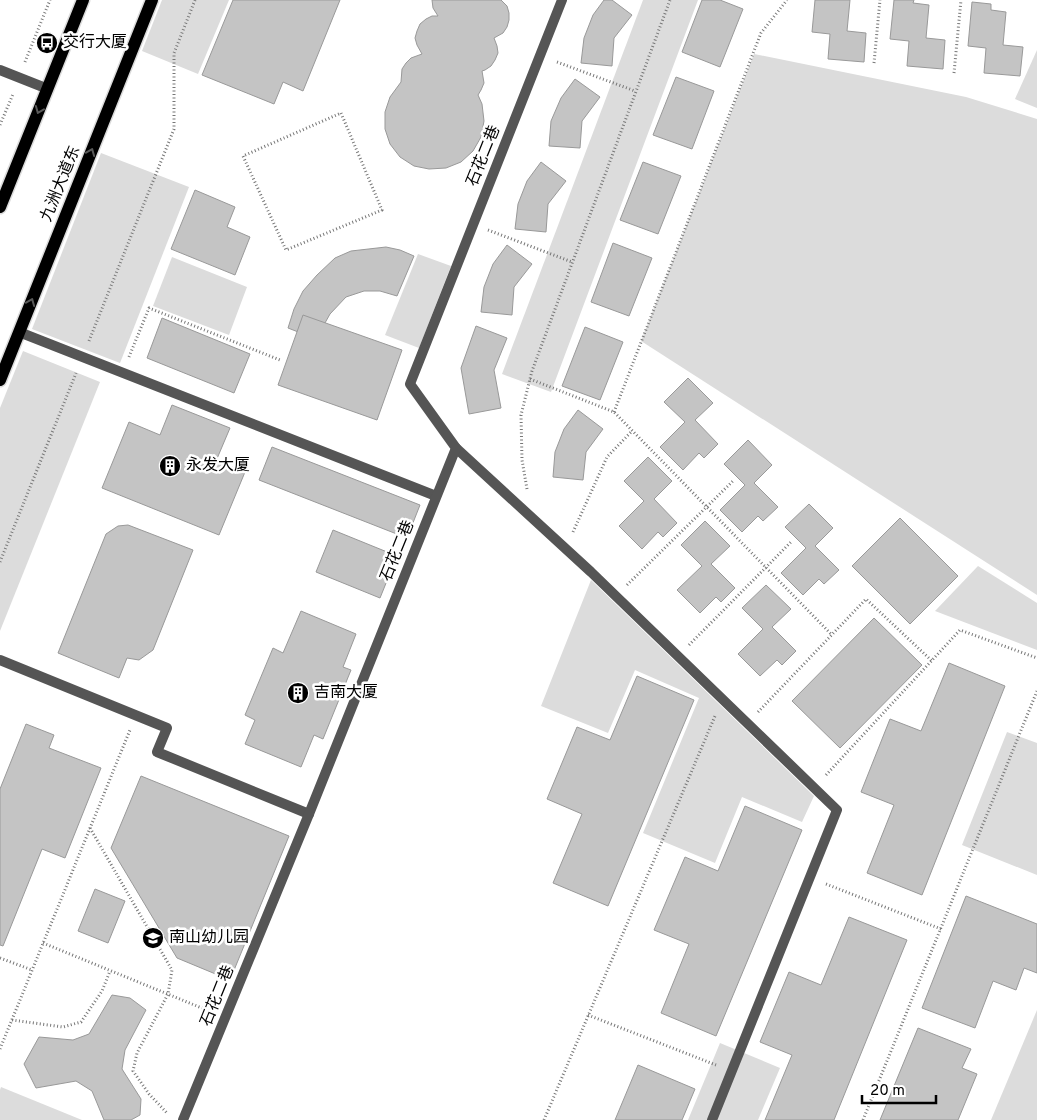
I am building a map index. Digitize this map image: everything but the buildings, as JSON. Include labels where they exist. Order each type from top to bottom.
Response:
[{"type":"main road","points":[[0,207],[83,0]]},
{"type":"main road","name":"九洲大道东","points":[[0,380],[152,0]]},
{"type":"street","name":"石花二巷","points":[[183,1120],[309,814],[456,448],[410,384],[562,0]]},
{"type":"street","points":[[0,70],[48,89]]},
{"type":"street","points":[[19,332],[436,496]]},
{"type":"street","points":[[456,448],[616,596],[837,810],[712,1120]]},
{"type":"street","points":[[0,660],[167,728],[157,752],[309,814]]},
{"type":"path","points":[[0,562],[174,130],[174,52],[195,0]]},
{"type":"path","points":[[536,521],[529,504],[522,460],[521,415],[532,371],[670,0]]},
{"type":"path","points":[[614,412],[761,33],[787,0]]},
{"type":"path","points":[[874,63],[880,0]]},
{"type":"path","points":[[954,73],[961,0]]},
{"type":"path","points":[[540,56],[636,91]]},
{"type":"path","points":[[341,113],[382,210],[286,250],[244,156],[341,113]]},
{"type":"path","points":[[474,224],[572,262]]},
{"type":"path","points":[[122,374],[149,308],[280,360]]},
{"type":"path","points":[[530,379],[614,412],[832,635]]},
{"type":"path","points":[[566,549],[607,457],[632,431]]},
{"type":"path","points":[[616,596],[734,480]]},
{"type":"path","points":[[678,656],[792,541]]},
{"type":"path","points":[[747,723],[866,598],[932,661]]},
{"type":"path","points":[[814,788],[960,630],[1037,658]]},
{"type":"path","points":[[863,1120],[1037,691]]},
{"type":"path","points":[[544,1120],[722,699]]},
{"type":"path","points":[[0,1049],[135,716]]},
{"type":"path","points":[[90,828],[172,970],[168,994],[136,1053],[133,1070],[149,1094],[174,1120]]},
{"type":"path","points":[[809,877],[941,929]]},
{"type":"path","points":[[43,943],[226,1017]]},
{"type":"path","points":[[0,958],[32,970]]},
{"type":"path","points":[[12,1020],[63,1027],[81,1022],[102,991],[110,970]]},
{"type":"path","points":[[588,1015],[732,1071]]},
{"type":"shaded area","points":[[162,0],[229,0],[198,74],[142,51]]},
{"type":"shaded area","points":[[643,0],[698,0],[551,392],[502,374]]},
{"type":"shaded area","points":[[1037,50],[1037,108],[1015,99]]},
{"type":"shaded area","points":[[754,54],[966,97],[1037,119],[1037,595],[641,341]]},
{"type":"shaded area","points":[[101,153],[189,187],[120,363],[32,329]]},
{"type":"shaded area","points":[[418,254],[451,266],[419,348],[385,335]]},
{"type":"shaded area","points":[[172,257],[247,287],[229,335],[153,306]]},
{"type":"shaded area","points":[[23,351],[100,382],[0,631],[0,408]]},
{"type":"shaded area","points":[[978,566],[1037,603],[1037,650],[935,611]]},
{"type":"shaded area","points":[[591,580],[814,796],[802,822],[742,797],[715,863],[643,833],[699,698],[635,670],[608,733],[541,706]]},
{"type":"shaded area","points":[[1007,732],[1037,743],[1037,875],[962,845]]},
{"type":"shaded area","points":[[1037,1010],[1037,1120],[991,1120]]},
{"type":"shaded area","points":[[720,1043],[780,1068],[758,1120],[688,1120]]},
{"type":"shaded area","points":[[1,1087],[82,1120],[0,1120]]},
{"type":"place","name":"交行大厦","points":[[47,43]]},
{"type":"place","name":"永发大厦","points":[[170,466]]},
{"type":"place","name":"吉南大厦","points":[[298,693]]},
{"type":"place","name":"南山幼儿园","points":[[153,938]]}]
